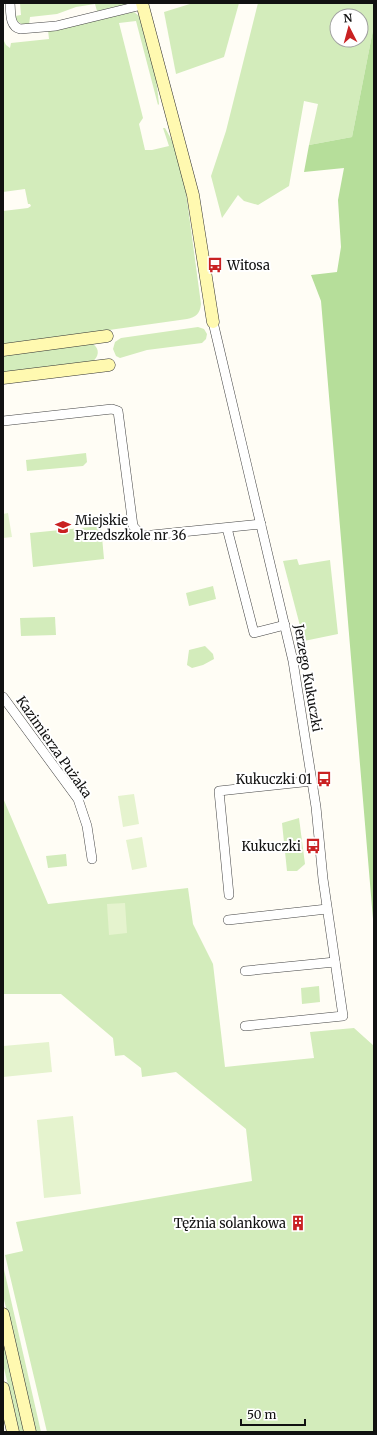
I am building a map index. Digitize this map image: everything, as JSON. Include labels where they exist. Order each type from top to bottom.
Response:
[{"type":"street","points":[[10,3],[13,24],[16,28],[20,29],[56,26],[142,4],[193,195],[213,322]]},
{"type":"street","name":"Jerzego Kukuczki","points":[[213,322],[293,660],[316,807],[343,1016],[245,1026]]},
{"type":"street","points":[[3,350],[107,336]]},
{"type":"street","points":[[3,378],[109,365]]},
{"type":"street","points":[[3,421],[112,409],[118,411],[133,526],[142,536],[261,524]]},
{"type":"street","points":[[227,528],[254,633],[285,624]]},
{"type":"street","name":"Kazimierza Pużaka","points":[[3,697],[78,799],[87,826],[92,859]]},
{"type":"street","points":[[229,895],[219,791],[312,782]]},
{"type":"street","points":[[228,920],[328,908]]},
{"type":"street","points":[[245,972],[335,962]]},
{"type":"street","points":[[3,1314],[30,1432]]},
{"type":"street","points":[[3,1388],[13,1432]]},
{"type":"green space","points":[[20,3],[132,3],[97,11],[95,4],[76,7],[57,14],[30,17],[29,25],[23,25],[17,21],[15,16],[21,15]]},
{"type":"green space","points":[[193,3],[239,3],[224,57],[176,74],[164,12]]},
{"type":"green space","points":[[258,3],[374,3],[374,25],[352,137],[309,145],[318,104],[304,101],[289,186],[258,205],[244,201],[238,195],[222,218],[211,176],[226,131]]},
{"type":"green space","points":[[134,12],[139,16],[156,78],[159,104],[158,105],[136,21],[119,23],[143,118],[139,124],[145,150],[169,146],[163,128],[165,128],[175,146],[185,185],[201,304],[199,313],[187,319],[3,345],[3,211],[28,208],[31,206],[28,204],[25,189],[3,192],[3,39],[6,45],[10,48],[11,43],[49,39],[48,30]]},
{"type":"green space","points":[[374,25],[374,931],[321,301],[311,275],[337,272],[341,247],[338,200],[344,168],[304,172],[309,145],[352,137]]},
{"type":"green space","points":[[198,327],[204,329],[207,334],[206,339],[202,343],[147,350],[120,358],[116,356],[113,349],[115,342],[121,338]]},
{"type":"green space","points":[[93,344],[97,348],[98,353],[92,362],[3,374],[3,354]]},
{"type":"green space","points":[[86,453],[87,462],[83,466],[27,471],[26,460]]},
{"type":"green space","points":[[8,513],[12,537],[3,538],[3,514]]},
{"type":"green space","points":[[101,526],[104,559],[33,567],[30,533]]},
{"type":"green space","points":[[297,559],[299,565],[330,560],[338,634],[304,641],[283,561]]},
{"type":"green space","points":[[213,586],[216,599],[189,606],[186,593]]},
{"type":"green space","points":[[55,617],[56,635],[21,636],[20,618]]},
{"type":"green space","points":[[205,646],[213,654],[214,659],[203,665],[192,668],[187,665],[189,650]]},
{"type":"green space","points":[[134,794],[139,824],[123,827],[118,796]]},
{"type":"green space","points":[[3,798],[48,904],[188,888],[193,924],[213,964],[225,1067],[314,1058],[310,1032],[354,1028],[374,1046],[374,1432],[47,1432],[5,1255],[23,1251],[16,1222],[252,1181],[246,1129],[176,1072],[142,1077],[141,1068],[124,1055],[115,1056],[113,1038],[61,994],[3,994]]},
{"type":"green space","points":[[299,818],[305,864],[297,871],[287,871],[282,823]]},
{"type":"green space","points":[[142,837],[147,867],[132,870],[126,840]]},
{"type":"green space","points":[[66,854],[67,866],[48,868],[46,856]]},
{"type":"green space","points":[[125,903],[127,933],[109,935],[107,904]]},
{"type":"green space","points":[[319,986],[320,1002],[302,1004],[301,988]]},
{"type":"green space","points":[[49,1042],[52,1072],[3,1077],[3,1046]]},
{"type":"green space","points":[[73,1116],[81,1194],[44,1198],[37,1120]]},
{"type":"green space","points":[[3,1265],[41,1432],[35,1432],[3,1295]]},
{"type":"green space","points":[[3,1337],[25,1432],[19,1432],[3,1364]]},
{"type":"place","name":"Witosa","points":[[215,265]]},
{"type":"place","name":"Miejskie Przedszkole nr 36","points":[[63,527]]},
{"type":"place","name":"Kukuczki 01","points":[[324,779]]},
{"type":"place","name":"Kukuczki","points":[[313,846]]},
{"type":"place","name":"Tężnia solankowa","points":[[298,1223]]}]
